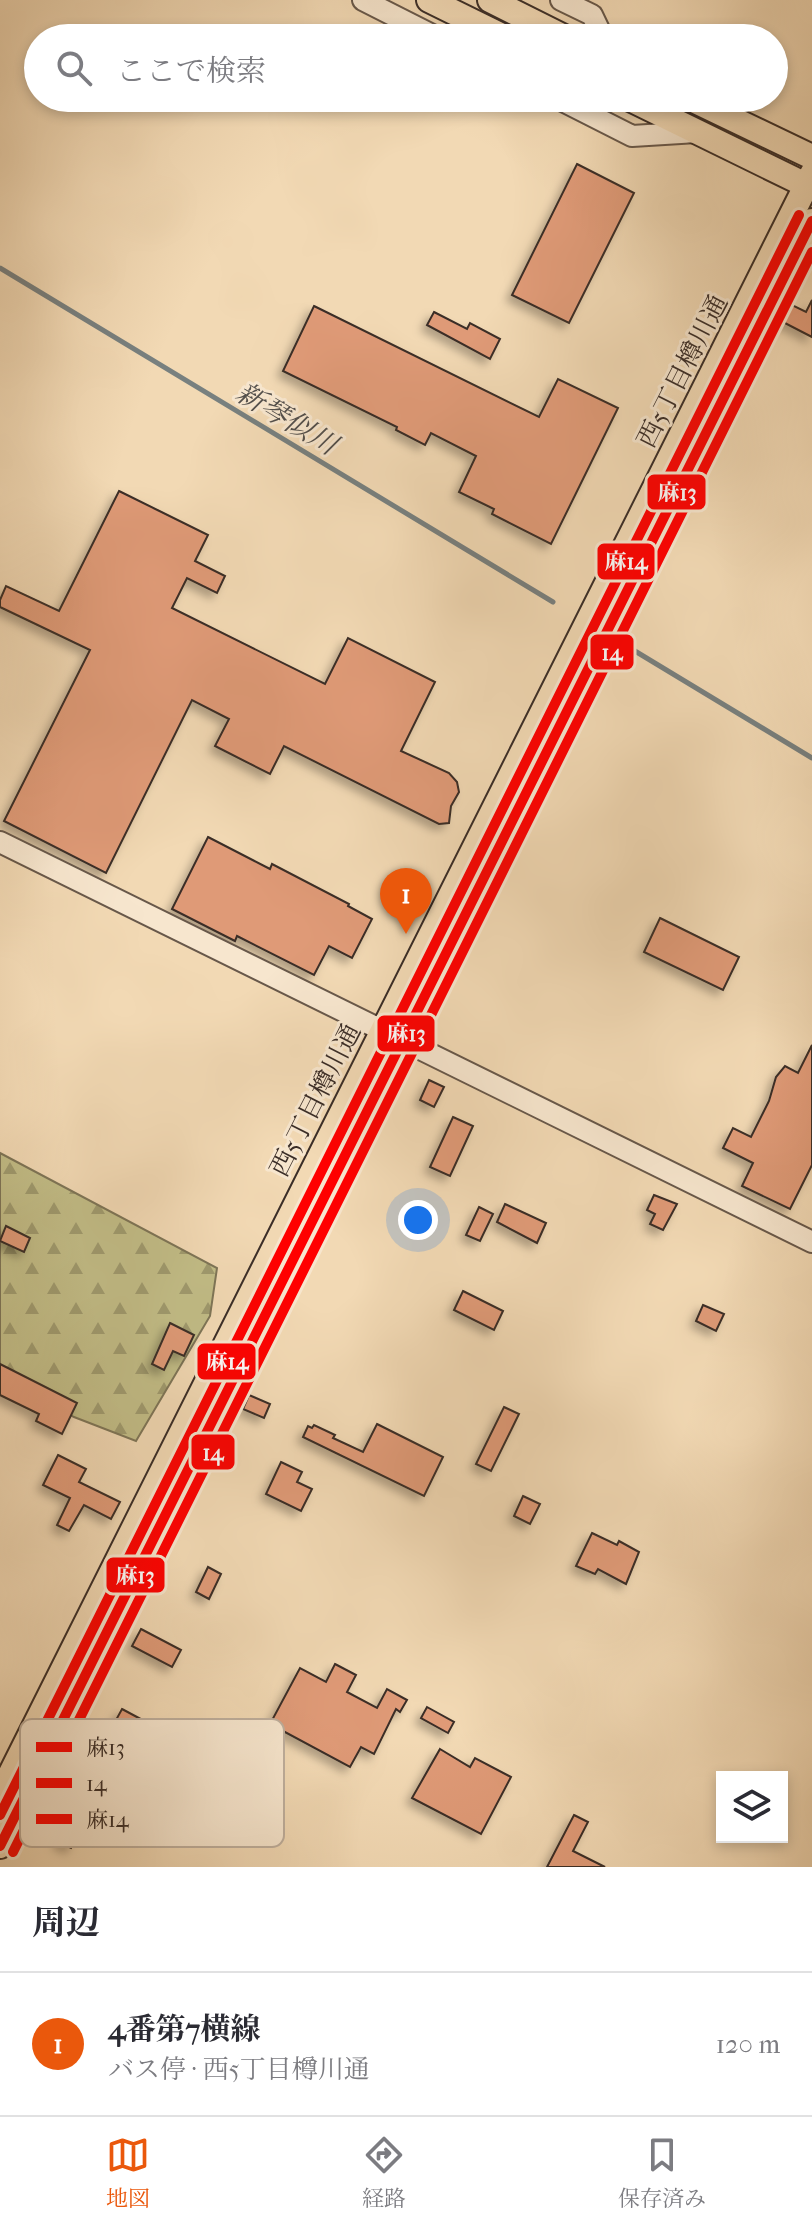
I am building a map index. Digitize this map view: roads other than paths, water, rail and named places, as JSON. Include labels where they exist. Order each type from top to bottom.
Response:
[{"type":"main road","points":[[429,0],[478,24]]},
{"type":"main road","points":[[490,0],[538,24]]},
{"type":"main road","points":[[656,112],[810,183]]},
{"type":"main road","points":[[718,112],[812,157]]},
{"type":"main road","name":"西5丁目樽川通","points":[[61,1719],[391,1035],[810,183]]},
{"type":"main road","name":"西5丁目樽川通","points":[[39,1719],[812,221]]},
{"type":"main road","name":"西5丁目樽川通","points":[[0,1795],[20,1756]]},
{"type":"main road","name":"西5丁目樽川通","points":[[0,1846],[20,1805]]},
{"type":"street","points":[[363,0],[410,24]]},
{"type":"street","points":[[561,0],[592,15],[596,24]]},
{"type":"street","points":[[585,112],[632,136],[697,132]]},
{"type":"street","points":[[0,842],[812,1242]]},
{"type":"waterway","name":"新琴似川","points":[[0,268],[553,602]]},
{"type":"waterway","name":"新琴似川","points":[[625,645],[812,758]]},
{"type":"place","name":"4番第7横線","points":[[406,934]]}]
